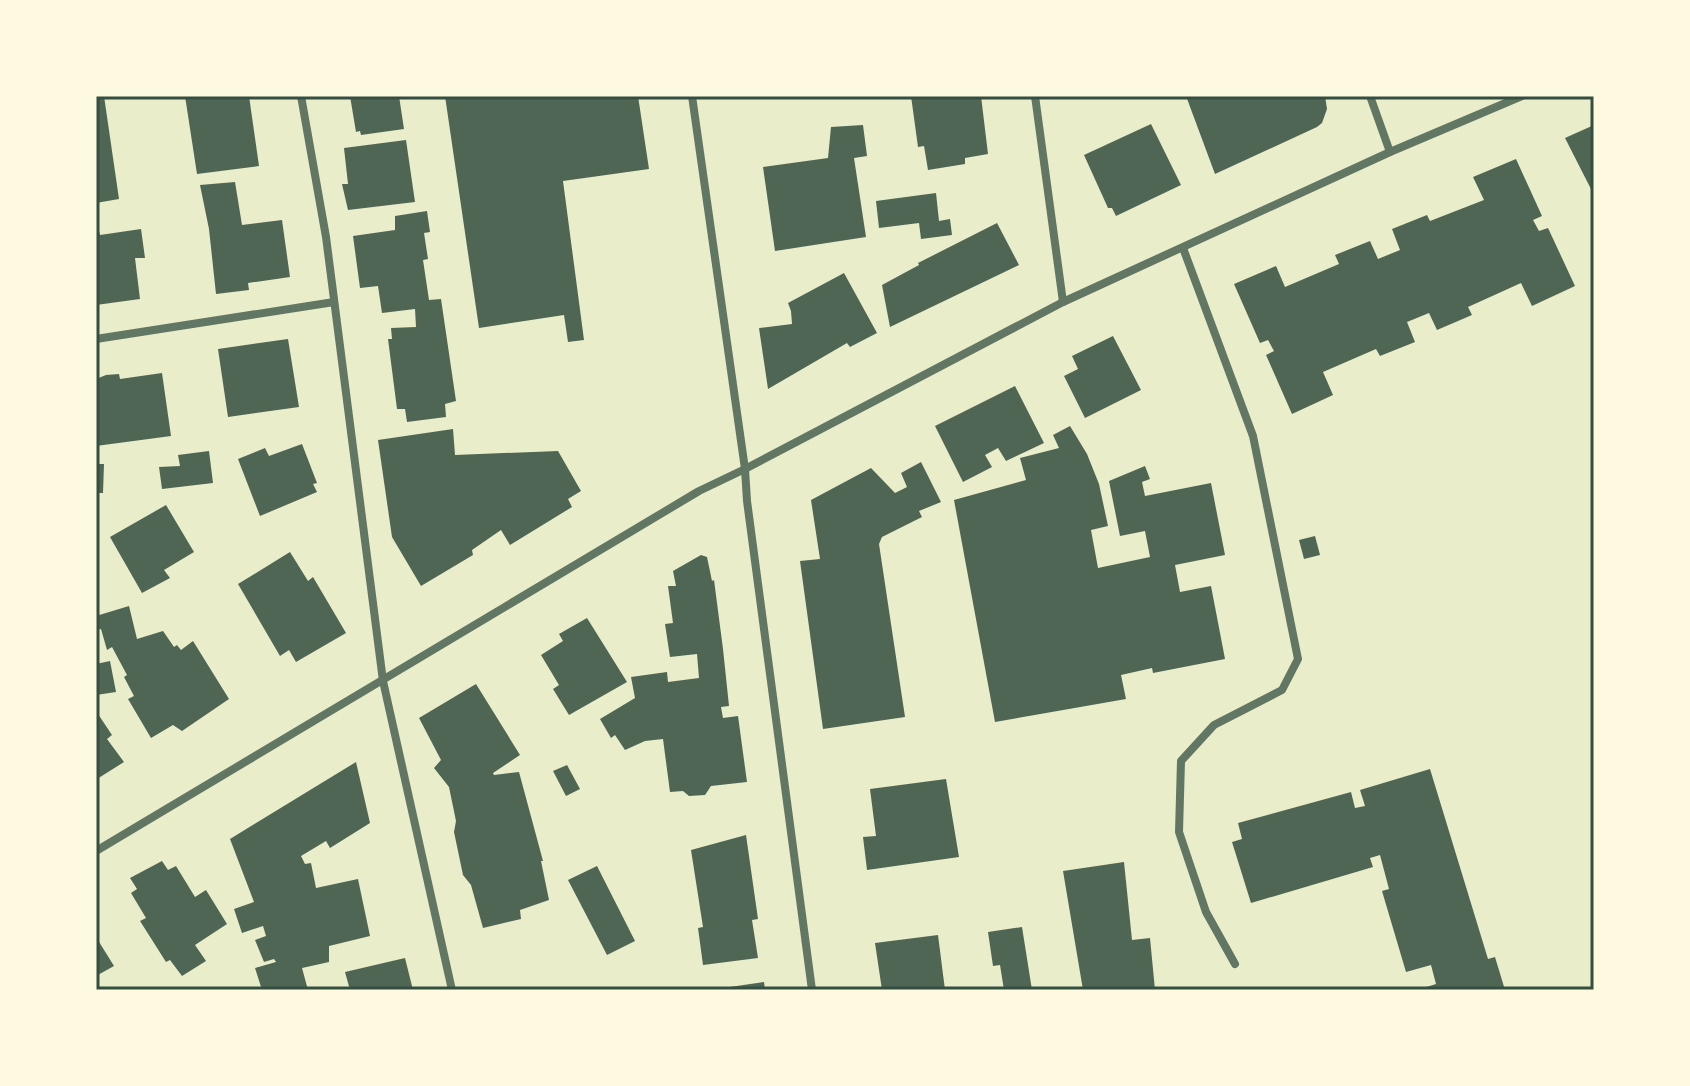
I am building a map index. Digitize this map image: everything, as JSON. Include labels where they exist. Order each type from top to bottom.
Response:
[{"type":"street","points":[[301,96],[326,237],[383,681],[452,990]]},
{"type":"street","points":[[692,96],[745,469],[812,990]]},
{"type":"street","points":[[1035,96],[1063,302]]},
{"type":"street","points":[[1370,96],[1390,152]]},
{"type":"street","points":[[96,851],[699,491],[1063,302],[1390,152],[1522,96]]},
{"type":"street","points":[[1183,248],[1253,436],[1298,659],[1282,690],[1214,725],[1181,761],[1179,832],[1206,912],[1235,964]]},
{"type":"street","points":[[96,339],[334,302]]},
{"type":"building","points":[[96,96],[104,96],[119,199],[96,203]]},
{"type":"building","points":[[185,96],[249,96],[259,166],[197,174]]},
{"type":"building","points":[[350,96],[399,96],[404,129],[361,135],[360,131],[356,132]]},
{"type":"building","points":[[445,96],[638,96],[649,169],[563,181],[584,340],[568,342],[564,315],[479,328]]},
{"type":"building","points":[[911,96],[981,96],[988,154],[965,158],[965,164],[928,170],[924,146],[918,147]]},
{"type":"building","points":[[1186,96],[1325,96],[1327,109],[1322,123],[1317,127],[1215,174]]},
{"type":"building","points":[[1151,124],[1181,185],[1116,216],[1112,208],[1108,208],[1084,155]]},
{"type":"building","points":[[863,125],[867,156],[854,158],[866,237],[775,251],[763,167],[828,158],[831,127]]},
{"type":"building","points":[[1594,125],[1594,195],[1565,138]]},
{"type":"building","points":[[406,140],[415,202],[348,210],[342,184],[348,184],[344,148]]},
{"type":"building","points":[[1516,159],[1542,216],[1533,220],[1539,231],[1548,228],[1575,286],[1532,306],[1521,283],[1468,307],[1472,315],[1437,330],[1429,313],[1407,322],[1415,342],[1380,356],[1376,349],[1323,372],[1333,395],[1292,414],[1266,355],[1274,351],[1268,340],[1260,343],[1234,284],[1276,266],[1285,287],[1339,264],[1335,255],[1370,241],[1378,259],[1400,250],[1392,229],[1427,215],[1430,221],[1484,200],[1473,177]]},
{"type":"building","points":[[235,182],[242,225],[282,220],[290,277],[248,283],[249,290],[216,294],[209,229],[200,185]]},
{"type":"building","points":[[936,193],[939,221],[950,219],[952,235],[921,239],[919,223],[879,228],[876,201]]},
{"type":"building","points":[[427,211],[430,232],[424,233],[428,259],[423,260],[429,300],[441,299],[456,401],[445,404],[446,417],[407,422],[405,409],[397,409],[388,339],[392,339],[391,328],[416,327],[415,309],[382,313],[378,286],[360,288],[353,236],[395,230],[395,216]]},
{"type":"building","points":[[96,218],[100,235],[141,229],[145,258],[135,258],[140,299],[96,305]]},
{"type":"building","points":[[997,223],[1019,265],[890,327],[882,285]]},
{"type":"building","points":[[844,273],[877,333],[850,347],[847,343],[768,389],[759,328],[792,324],[788,303]]},
{"type":"building","points":[[1113,336],[1141,390],[1085,418],[1064,376],[1078,369],[1072,356]]},
{"type":"building","points":[[288,339],[299,407],[228,417],[218,349]]},
{"type":"building","points":[[162,373],[171,436],[96,446],[96,379],[106,375],[119,374],[120,379]]},
{"type":"building","points":[[1015,386],[1044,443],[1006,461],[998,448],[985,455],[992,467],[963,482],[935,426]]},
{"type":"building","points":[[1070,426],[1087,454],[1099,484],[1108,526],[1091,530],[1098,568],[1150,557],[1145,531],[1120,536],[1109,481],[1145,466],[1150,479],[1142,482],[1145,496],[1211,483],[1225,555],[1175,565],[1180,592],[1211,586],[1225,659],[1153,673],[1152,668],[1121,675],[1126,699],[995,722],[954,500],[1026,480],[1020,458],[1059,448],[1053,435]]},
{"type":"building","points":[[453,429],[455,455],[558,451],[581,491],[568,499],[572,507],[510,545],[501,530],[472,550],[473,555],[421,586],[392,537],[378,440]]},
{"type":"building","points":[[302,444],[317,483],[313,484],[317,492],[260,516],[238,459],[265,448],[269,456]]},
{"type":"building","points":[[209,451],[213,483],[162,489],[159,467],[180,466],[178,455]]},
{"type":"building","points":[[921,462],[941,502],[919,511],[922,517],[882,537],[879,544],[905,717],[823,729],[800,561],[820,559],[811,500],[871,468],[895,493],[907,487],[901,473]]},
{"type":"building","points":[[96,464],[104,464],[103,493],[96,493]]},
{"type":"building","points":[[166,505],[194,552],[164,570],[170,578],[142,593],[110,537]]},
{"type":"building","points":[[1315,536],[1320,555],[1304,559],[1299,540]]},
{"type":"building","points":[[290,552],[308,581],[313,577],[346,633],[296,662],[289,650],[280,656],[238,584]]},
{"type":"building","points":[[701,555],[707,557],[714,580],[729,706],[721,707],[723,718],[738,716],[747,782],[711,786],[705,795],[689,796],[683,791],[670,792],[663,739],[645,741],[625,750],[615,735],[611,738],[600,719],[635,698],[631,677],[667,672],[668,682],[699,678],[697,654],[670,657],[665,624],[673,623],[668,586],[676,586],[673,571]]},
{"type":"building","points":[[129,606],[137,639],[163,631],[174,647],[177,645],[181,650],[193,641],[229,699],[182,731],[173,725],[151,738],[128,699],[134,696],[124,677],[127,675],[112,647],[107,650],[101,629],[96,630],[96,616]]},
{"type":"building","points":[[587,618],[627,682],[569,715],[553,689],[559,685],[541,655],[563,641],[559,634]]},
{"type":"building","points":[[110,661],[116,692],[96,695],[96,664]]},
{"type":"building","points":[[476,684],[520,755],[493,773],[519,772],[543,861],[549,900],[520,910],[521,919],[483,928],[471,885],[463,875],[449,787],[434,768],[441,760],[419,718]]},
{"type":"building","points":[[96,711],[112,735],[107,739],[124,762],[97,779]]},
{"type":"building","points":[[356,762],[370,823],[330,848],[326,841],[301,856],[305,864],[311,863],[316,888],[358,879],[370,936],[329,946],[329,962],[302,968],[308,990],[262,990],[255,968],[276,962],[274,959],[264,962],[255,940],[266,936],[263,926],[242,933],[234,909],[254,902],[230,839]]},
{"type":"building","points":[[567,765],[580,789],[566,796],[553,771]]},
{"type":"building","points":[[1430,769],[1488,959],[1495,957],[1505,990],[1417,990],[1436,984],[1431,965],[1406,972],[1382,891],[1389,889],[1380,855],[1370,858],[1373,867],[1251,903],[1232,842],[1242,839],[1238,823],[1351,792],[1355,808],[1365,806],[1360,790]]},
{"type":"building","points":[[946,779],[959,857],[867,870],[863,837],[876,836],[870,789]]},
{"type":"building","points":[[746,835],[758,919],[752,920],[758,958],[703,965],[698,928],[703,927],[691,850]]},
{"type":"building","points":[[162,861],[168,870],[176,866],[195,897],[206,890],[227,924],[195,945],[206,961],[182,976],[170,960],[166,962],[140,921],[146,918],[131,893],[137,889],[130,878]]},
{"type":"building","points":[[1124,862],[1132,940],[1150,938],[1155,990],[1083,990],[1063,871]]},
{"type":"building","points":[[597,866],[635,941],[607,955],[568,880]]},
{"type":"building","points":[[1022,927],[1032,990],[1004,990],[1000,965],[993,966],[988,932]]},
{"type":"building","points":[[938,935],[945,990],[882,990],[875,943]]},
{"type":"building","points":[[96,937],[114,966],[96,976]]},
{"type":"building","points":[[405,958],[413,990],[350,990],[345,972]]},
{"type":"building","points":[[764,982],[765,990],[723,990],[723,988]]}]
